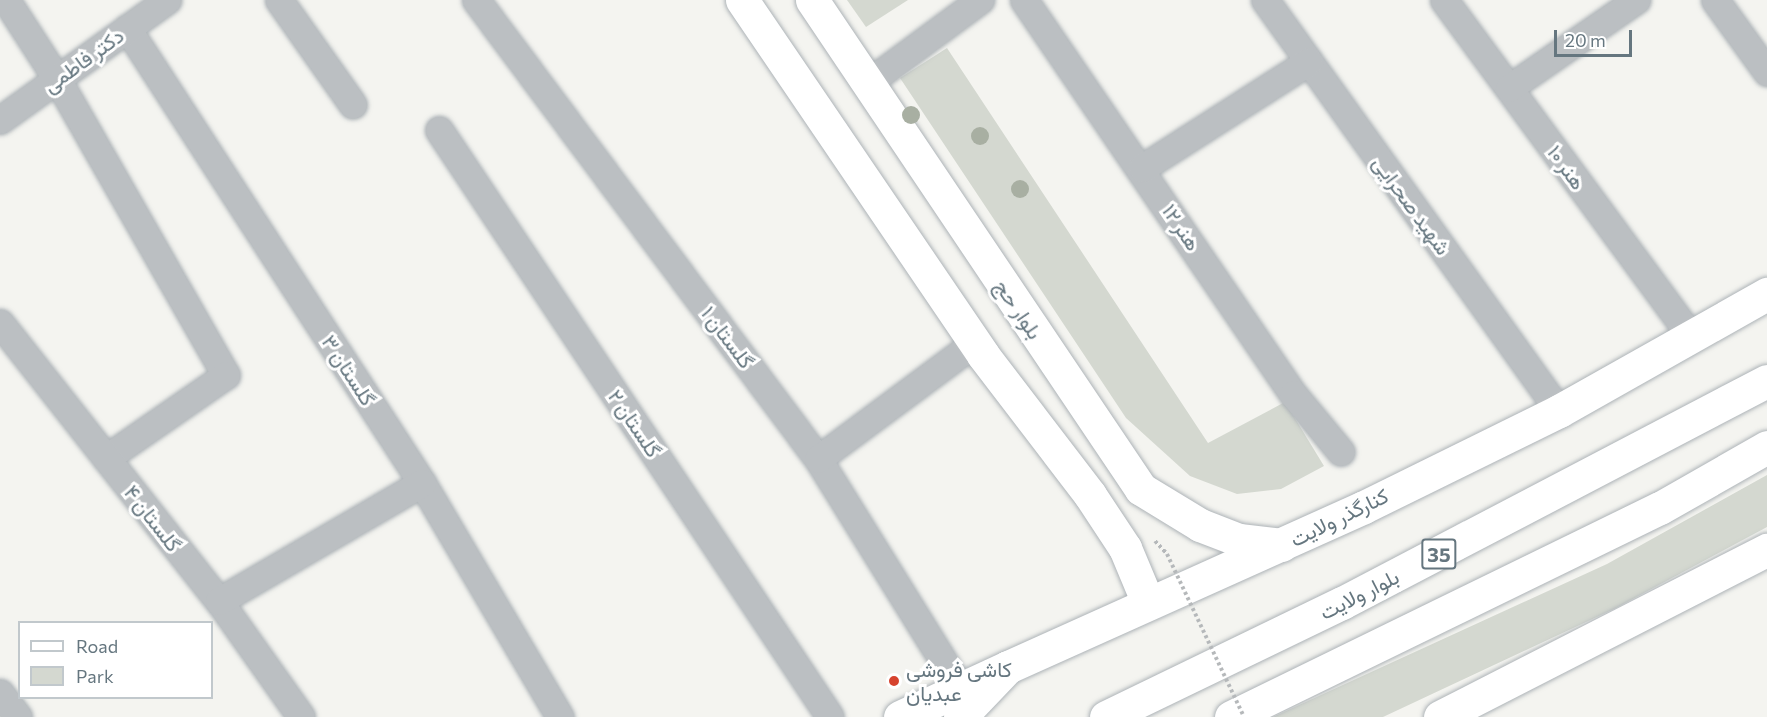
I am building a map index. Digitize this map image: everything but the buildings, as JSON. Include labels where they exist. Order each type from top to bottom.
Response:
[{"type":"main road","points":[[742,0],[974,343],[1090,495],[1125,548],[1149,603]]},
{"type":"main road","name":"بلوار حج","points":[[812,0],[1141,489],[1200,525],[1239,540],[1282,545]]},
{"type":"main road","name":"کنارگذر ولایت","points":[[960,703],[1008,667],[1282,545],[1559,411],[1690,335],[1767,294]]},
{"type":"main road","name":"بلوار ولایت","points":[[1106,717],[1342,603],[1767,381]]},
{"type":"main road","points":[[1231,717],[1660,508],[1767,447]]},
{"type":"main road","points":[[1090,495],[1099,500],[1118,498],[1126,491],[1129,471]]},
{"type":"main road","points":[[1440,717],[1767,550]]},
{"type":"main road","points":[[900,717],[960,703]]},
{"type":"street","points":[[6,0],[57,78],[226,375],[106,458]]},
{"type":"street","name":"دکتر فاطمی","points":[[0,120],[167,0]]},
{"type":"street","points":[[279,0],[353,105]]},
{"type":"street","name":"گلستان ۱","points":[[476,0],[818,459],[960,703]]},
{"type":"street","points":[[867,84],[980,0]]},
{"type":"street","name":"هنر ۱۲","points":[[1024,0],[1142,168],[1293,394],[1341,452]]},
{"type":"street","name":"شهید صحرایی","points":[[1264,0],[1559,411]]},
{"type":"street","name":"هنر ۱۰","points":[[1444,0],[1690,335]]},
{"type":"street","points":[[1509,88],[1636,0]]},
{"type":"street","points":[[1715,0],[1767,72]]},
{"type":"street","name":"گلستان ۳","points":[[128,28],[422,483],[560,717]]},
{"type":"street","points":[[1142,168],[1309,62]]},
{"type":"street","name":"گلستان ۲","points":[[440,130],[830,717]]},
{"type":"street","name":"گلستان ۴","points":[[0,323],[219,600],[301,717]]},
{"type":"street","points":[[818,459],[974,343]]},
{"type":"street","points":[[219,600],[422,483]]},
{"type":"street","points":[[0,693],[18,717]]},
{"type":"path","points":[[1167,554],[1244,717]]},
{"type":"green space","points":[[847,0],[908,0],[866,27]]},
{"type":"green space","points":[[947,48],[1208,443],[1285,402],[1324,466],[1281,489],[1237,494],[1190,476],[1126,418],[900,78]]},
{"type":"green space","points":[[1767,475],[1767,527],[1616,608],[1383,717],[1273,717],[1607,564]]},
{"type":"place","name":"کاشی فروشی عبدیان","points":[[894,681]]}]
